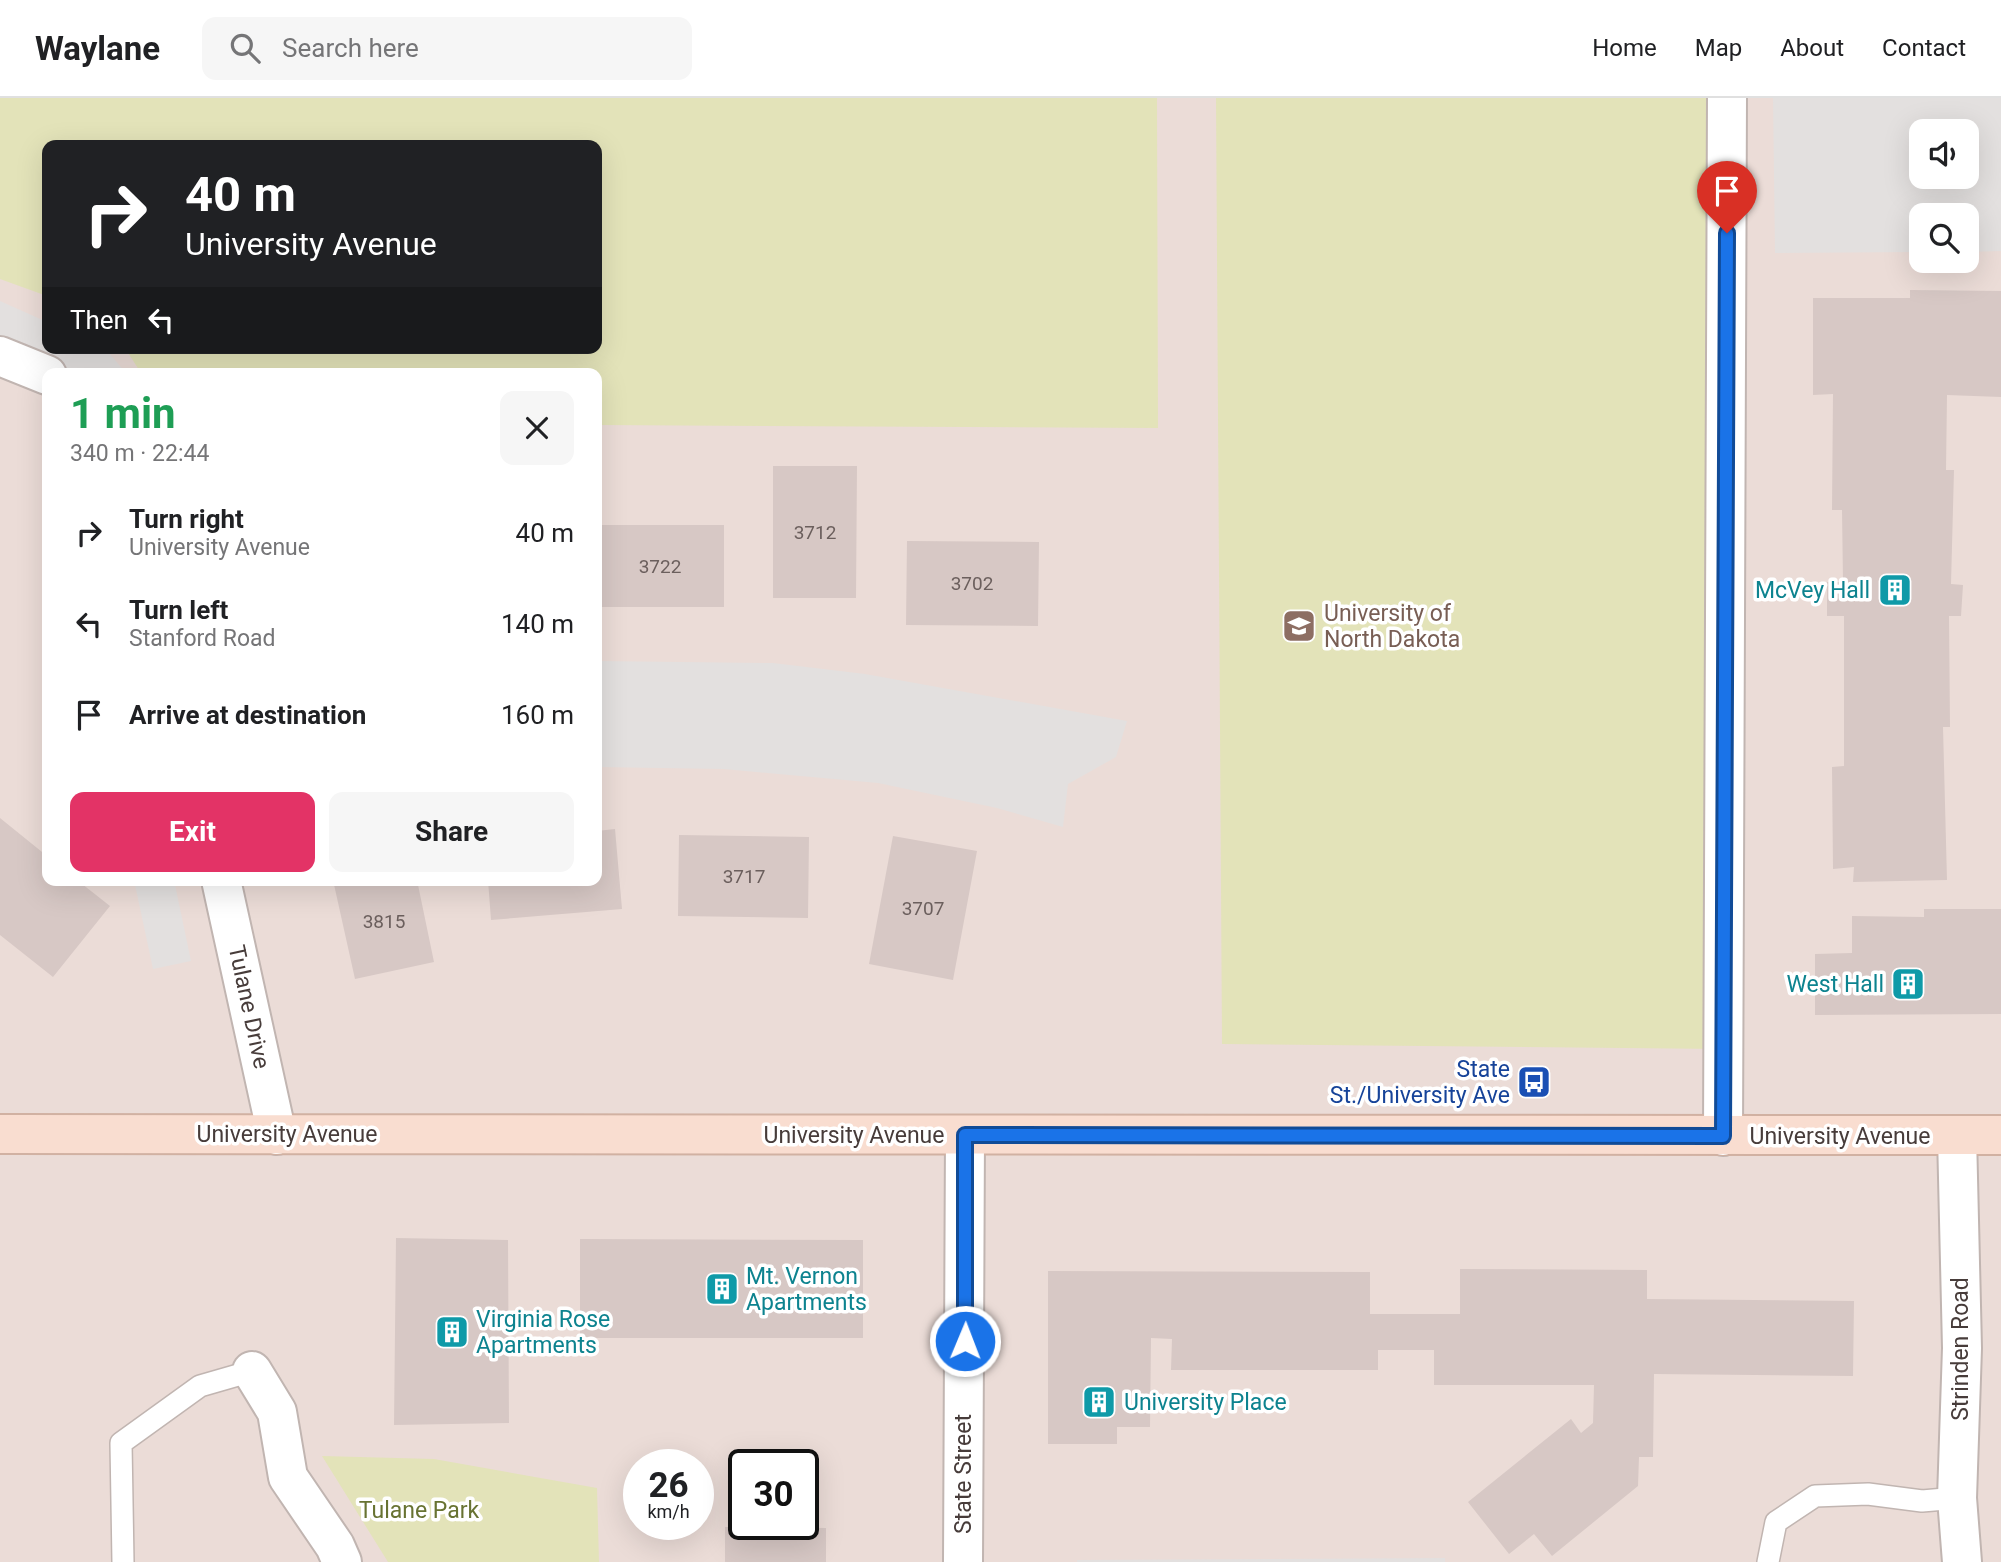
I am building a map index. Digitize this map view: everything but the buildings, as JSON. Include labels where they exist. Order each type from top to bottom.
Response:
[{"type":"street","points":[[1723,1136],[1727,98]]},
{"type":"street","points":[[0,356],[42,373]]},
{"type":"street","name":"Tulane Drive","points":[[222,886],[277,1135]]},
{"type":"street","name":"University Avenue","points":[[0,1134],[2001,1135]]},
{"type":"street","name":"State Street","points":[[963,1562],[965,1135]]},
{"type":"street","name":"Strinden Road","points":[[1957,1135],[1962,1348],[1956,1498],[1962,1562]]},
{"type":"street","points":[[252,1371],[277,1412],[288,1476],[335,1546],[342,1562]]},
{"type":"lane","points":[[122,1562],[121,1443],[200,1386],[252,1371]]},
{"type":"lane","points":[[1768,1562],[1776,1522],[1815,1496],[1868,1494],[1922,1501],[1956,1498]]},
{"type":"shaded area","name":"University of North Dakota","points":[[0,98],[2001,98],[2001,1562],[0,1562]]},
{"type":"shaded area","points":[[1773,98],[2001,98],[2001,251],[1979,252],[1979,203],[1909,203],[1909,252],[1775,253]]},
{"type":"shaded area","points":[[0,301],[42,320],[42,354],[110,354],[122,368],[66,368],[0,337]]},
{"type":"shaded area","points":[[602,661],[773,663],[865,674],[1127,721],[1116,757],[1068,784],[1063,827],[997,808],[878,783],[724,769],[602,767]]},
{"type":"shaded area","points":[[135,886],[175,886],[191,961],[153,969]]},
{"type":"shaded area","points":[[1445,1558],[1445,1562],[1077,1562],[1077,1560]]},
{"type":"green space","points":[[0,98],[1157,98],[1158,428],[602,425],[602,368],[138,368],[129,354],[602,354],[602,140],[42,140],[42,294],[0,279]]},
{"type":"green space","points":[[1216,98],[1727,98],[1724,1049],[1222,1044]]},
{"type":"green space","name":"Tulane Park","points":[[322,1456],[434,1459],[597,1488],[599,1562],[388,1562]]},
{"type":"place","name":"McVey Hall","points":[[1895,590]]},
{"type":"place","name":"University of North Dakota","points":[[1299,626]]},
{"type":"place","name":"West Hall","points":[[1908,984]]},
{"type":"place","name":"State St./University Ave","points":[[1534,1082]]},
{"type":"place","name":"Mt. Vernon Apartments","points":[[722,1289]]},
{"type":"place","name":"Virginia Rose Apartments","points":[[452,1332]]},
{"type":"place","name":"University Place","points":[[1099,1402]]},
{"type":"route","points":[[965,1341],[965,1135],[1723,1136],[1727,233]]}]
